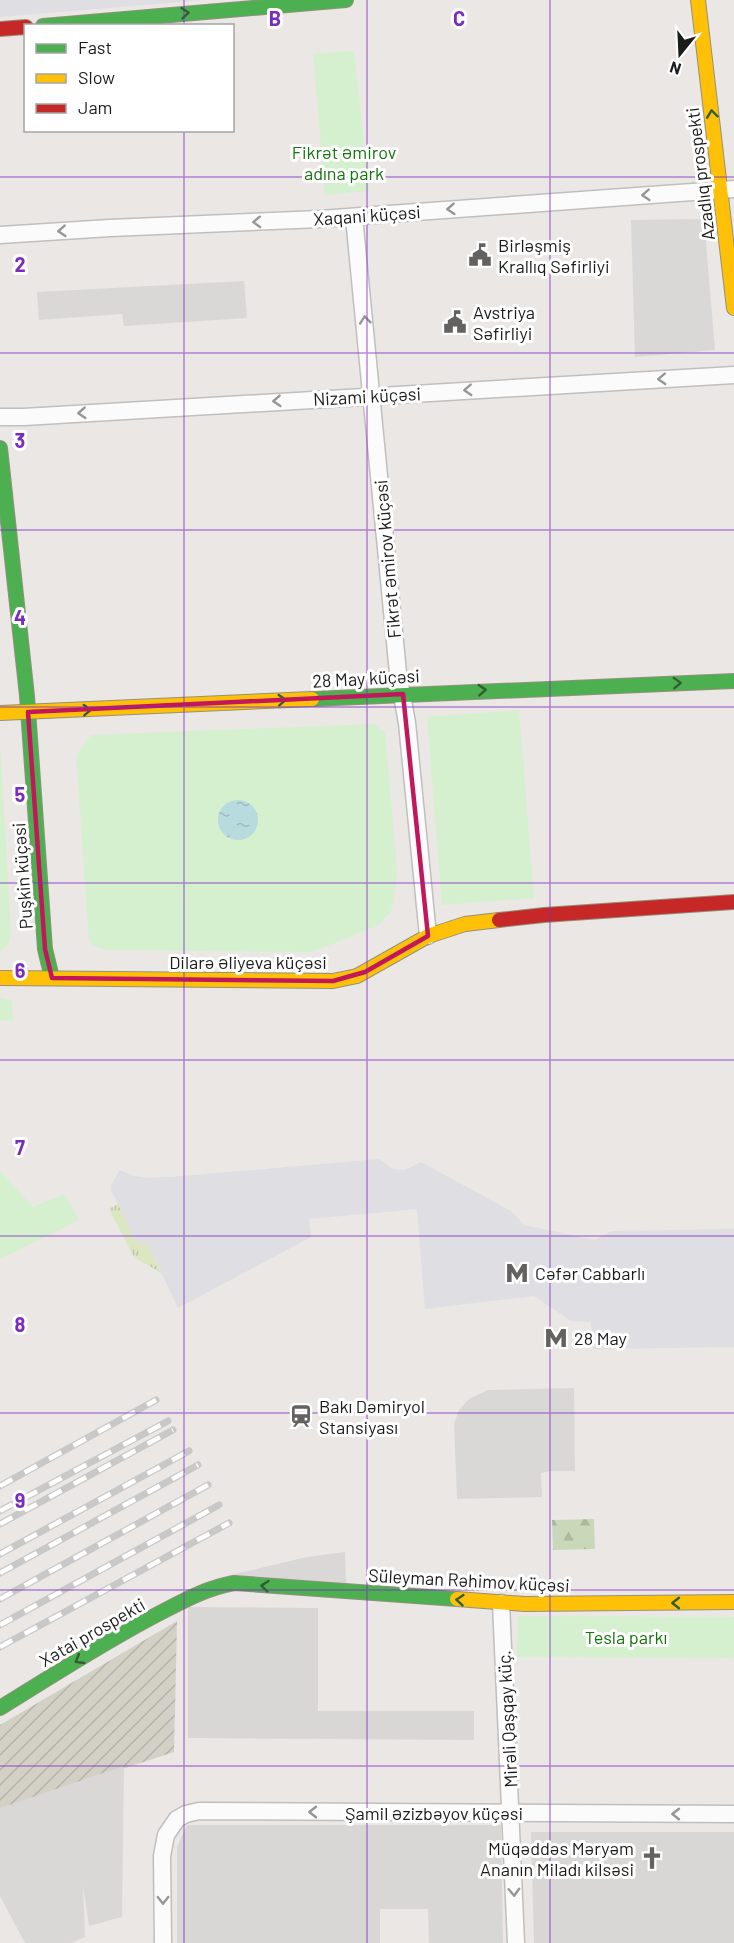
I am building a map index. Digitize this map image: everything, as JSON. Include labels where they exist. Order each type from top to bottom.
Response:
[{"type":"main road","points":[[67,24],[346,0]]},
{"type":"main road","name":"Azadlıq prospekti","points":[[698,0],[727,190],[734,308]]},
{"type":"main road","points":[[0,29],[24,27]]},
{"type":"main road","name":"Puşkin küçəsi","points":[[0,448],[28,712],[45,949],[52,978]]},
{"type":"main road","name":"28 May küçəsi","points":[[0,713],[734,681]]},
{"type":"main road","name":"Dilarə Əliyeva küçəsi","points":[[0,978],[345,980],[365,972],[428,936],[465,924],[734,902]]},
{"type":"main road","name":"Süleyman Rəhimov küçəsi","points":[[204,1590],[234,1583],[501,1603],[734,1602]]},
{"type":"main road","name":"Xətai prospekti","points":[[0,1708],[133,1627],[204,1590]]},
{"type":"street","name":"Xaqani küçəsi","points":[[0,235],[354,217],[727,190]]},
{"type":"street","name":"Fikrət Əmirov küçəsi","points":[[354,217],[398,673],[403,694],[428,936]]},
{"type":"street","name":"Nizami küçəsi","points":[[0,417],[734,375]]},
{"type":"street","name":"Mirəli Qaşqay küç.","points":[[501,1603],[516,1943]]},
{"type":"street","name":"Şamil Əzizbəyov küçəsi","points":[[163,1943],[162,1856],[166,1835],[177,1819],[199,1811],[734,1814]]},
{"type":"highlighted area","points":[[403,694],[428,936],[365,972],[333,981],[52,978],[45,949],[28,712]]},
{"type":"shaded area","points":[[0,0],[205,0],[0,17]]},
{"type":"shaded area","points":[[704,219],[715,350],[635,357],[631,220]]},
{"type":"shaded area","points":[[244,281],[247,318],[124,326],[122,314],[39,320],[37,292]]},
{"type":"shaded area","points":[[379,1159],[393,1169],[405,1170],[421,1162],[511,1211],[524,1225],[595,1240],[611,1231],[734,1229],[734,1347],[592,1349],[591,1322],[571,1321],[534,1296],[425,1309],[417,1209],[309,1219],[311,1237],[178,1308],[149,1246],[135,1240],[111,1190],[111,1185],[120,1170],[134,1176],[149,1178]]},
{"type":"shaded area","points":[[574,1388],[575,1471],[541,1473],[542,1497],[457,1499],[454,1424],[459,1410],[469,1399],[488,1390]]},
{"type":"shaded area","points":[[345,1552],[346,1583],[227,1576],[307,1557]]},
{"type":"shaded area","points":[[188,1607],[318,1608],[318,1711],[474,1711],[474,1740],[188,1738]]},
{"type":"shaded area","points":[[177,1621],[174,1752],[0,1809],[0,1725]]},
{"type":"shaded area","points":[[124,1766],[122,1917],[89,1926],[83,1885],[85,1937],[71,1943],[25,1943],[0,1896],[0,1808]]},
{"type":"shaded area","points":[[187,1825],[501,1825],[503,1943],[429,1943],[428,1909],[380,1909],[380,1943],[177,1943],[177,1847]]},
{"type":"shaded area","points":[[531,1832],[734,1832],[734,1943],[534,1943]]},
{"type":"green space","name":"Fikrət Əmirov adına park","points":[[354,51],[369,191],[325,195],[313,54]]},
{"type":"green space","points":[[519,710],[534,898],[442,905],[427,717]]},
{"type":"green space","points":[[374,724],[385,732],[397,871],[391,911],[379,925],[312,952],[108,950],[94,946],[89,941],[76,756],[91,735]]},
{"type":"green space","points":[[0,741],[11,934],[7,947],[0,951]]},
{"type":"green space","points":[[0,998],[12,1001],[13,1020],[0,1021]]},
{"type":"green space","points":[[0,1171],[33,1207],[64,1194],[79,1220],[0,1259]]},
{"type":"green space","points":[[118,1204],[135,1240],[149,1246],[162,1275],[133,1255],[109,1209]]},
{"type":"green space","points":[[594,1519],[595,1549],[553,1550],[552,1520]]},
{"type":"green space","name":"Tesla parkı","points":[[518,1616],[734,1617],[734,1658],[517,1657]]},
{"type":"water","points":[[238,800],[246,801],[252,806],[257,812],[257,828],[252,834],[246,839],[238,840],[230,839],[224,834],[219,828],[218,820],[219,812],[224,806],[230,801]]},
{"type":"railway","points":[[0,1486],[156,1400]]},
{"type":"railway","points":[[0,1511],[168,1421]]},
{"type":"railway","points":[[0,1524],[173,1430]]},
{"type":"railway","points":[[0,1554],[189,1451]]},
{"type":"railway","points":[[0,1573],[198,1465]]},
{"type":"railway","points":[[0,1599],[208,1485]]},
{"type":"railway","points":[[0,1625],[219,1505]]},
{"type":"railway","points":[[0,1647],[229,1523]]},
{"type":"traffic: fast","points":[[66,24],[346,0]]},
{"type":"traffic: fast","points":[[0,448],[27,696],[45,949],[52,978]]},
{"type":"traffic: fast","points":[[312,699],[734,681]]},
{"type":"traffic: fast","points":[[0,1708],[176,1604],[224,1585],[234,1583],[457,1599]]},
{"type":"traffic: slow","points":[[698,0],[734,308]]},
{"type":"traffic: slow","points":[[0,713],[312,699]]},
{"type":"traffic: slow","points":[[0,978],[333,981],[357,976],[428,936],[465,924],[499,920]]},
{"type":"traffic: slow","points":[[457,1599],[525,1604],[734,1602]]},
{"type":"traffic: jam","points":[[0,29],[24,27]]},
{"type":"traffic: jam","points":[[499,920],[734,902]]},
{"type":"place","name":"Birləşmiş Krallıq Səfirliyi","points":[[480,255]]},
{"type":"place","name":"Avstriya Səfirliyi","points":[[455,322]]},
{"type":"place","name":"Cəfər Cabbarlı","points":[[517,1273]]},
{"type":"place","name":"28 May","points":[[556,1338]]},
{"type":"place","name":"Bakı Dəmiryol Stansiyası","points":[[301,1416]]},
{"type":"place","name":"Müqəddəs Məryəm Ananın Miladı kilsəsi","points":[[652,1858]]}]
